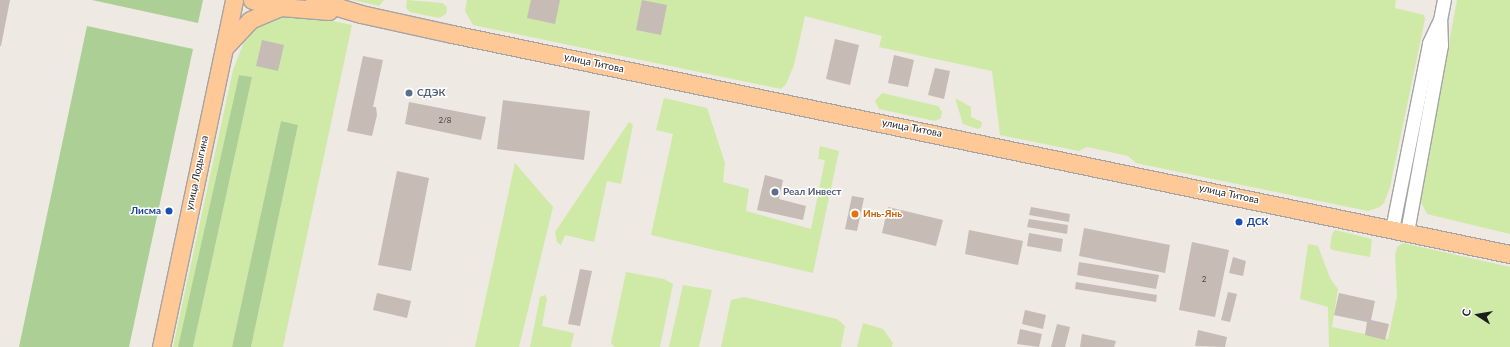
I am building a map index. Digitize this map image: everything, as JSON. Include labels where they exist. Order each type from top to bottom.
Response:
[{"type":"main road","name":"улица Лодыгина","points":[[161,347],[234,0]]},
{"type":"main road","points":[[252,0],[281,7],[361,14]]},
{"type":"main road","name":"улица Титова","points":[[314,0],[361,14],[1510,254]]},
{"type":"main road","points":[[224,50],[238,31],[250,20],[281,7]]},
{"type":"street","points":[[1400,230],[1441,45],[1440,20],[1444,0]]},
{"type":"green space","points":[[92,0],[203,0],[198,23]]},
{"type":"green space","points":[[353,0],[384,0],[379,6]]},
{"type":"green space","points":[[407,0],[442,3],[447,7],[446,14],[439,18],[410,12],[406,8]]},
{"type":"green space","points":[[467,0],[1396,0],[1395,8],[1424,15],[1425,19],[1390,187],[1384,203],[1380,207],[1368,211],[1136,163],[1128,156],[1087,147],[1079,151],[1000,135],[992,71],[879,47],[882,36],[805,16],[794,65],[786,84],[781,89],[473,25],[465,11]]},
{"type":"green space","points":[[1457,0],[1510,0],[1510,234],[1427,214],[1420,200]]},
{"type":"green space","points":[[282,15],[310,16],[352,25],[283,347],[251,347],[298,125],[281,121],[232,347],[193,347],[252,77],[239,75],[178,347],[173,347],[233,70],[244,42],[257,26]]},
{"type":"green space","points":[[87,26],[193,49],[129,347],[19,347]]},
{"type":"green space","points":[[239,75],[252,77],[193,347],[178,347]]},
{"type":"green space","points":[[882,93],[938,106],[942,112],[941,118],[935,121],[879,109],[875,101]]},
{"type":"green space","points":[[664,98],[707,108],[725,163],[723,182],[749,189],[746,211],[811,229],[825,160],[818,159],[820,146],[839,151],[813,273],[651,235],[673,134],[656,130]]},
{"type":"green space","points":[[955,98],[971,107],[971,117],[982,122],[981,127],[978,129],[963,124]]},
{"type":"green space","points":[[281,121],[298,125],[251,347],[232,347]]},
{"type":"green space","points":[[629,122],[633,125],[621,184],[607,181],[594,242],[565,235],[561,245],[557,242],[555,232]]},
{"type":"green space","points":[[515,163],[553,207],[519,347],[475,347]]},
{"type":"green space","points":[[1335,230],[1372,239],[1370,257],[1332,250],[1330,247],[1332,234]]},
{"type":"green space","points":[[1403,243],[1510,267],[1510,347],[1329,347],[1328,307],[1300,299],[1308,244],[1318,246],[1330,278],[1338,289],[1332,327],[1388,339],[1397,296],[1395,256],[1397,247]]},
{"type":"green space","points":[[626,272],[664,279],[673,284],[660,347],[615,347],[611,343]]},
{"type":"green space","points":[[683,285],[712,290],[699,347],[669,347]]},
{"type":"green space","points":[[545,295],[547,298],[542,326],[574,333],[571,347],[530,347],[540,297]]},
{"type":"green space","points":[[744,297],[837,319],[845,326],[841,347],[721,347],[731,300]]},
{"type":"green space","points":[[863,323],[883,329],[893,343],[892,347],[857,347]]},
{"type":"building","points":[[0,0],[10,0],[1,46],[0,46]]},
{"type":"building","points":[[531,0],[560,0],[555,24],[527,18]]},
{"type":"building","points":[[642,0],[667,5],[661,35],[636,30]]},
{"type":"building","points":[[835,39],[859,45],[850,85],[826,79]]},
{"type":"building","points":[[262,40],[284,45],[278,71],[256,66]]},
{"type":"building","points":[[894,55],[914,60],[908,87],[888,83]]},
{"type":"building","points":[[363,56],[383,60],[373,107],[376,107],[377,115],[372,136],[347,131]]},
{"type":"building","points":[[935,68],[950,71],[944,99],[928,95]]},
{"type":"building","points":[[503,100],[590,111],[584,160],[497,149]]},
{"type":"building","points":[[409,102],[486,117],[481,140],[405,124]]},
{"type":"building","points":[[397,171],[429,178],[411,271],[378,265]]},
{"type":"building","points":[[765,175],[783,180],[779,199],[806,206],[803,220],[757,210]]},
{"type":"building","name":"Инь-Янь","points":[[852,196],[864,198],[857,231],[845,229]]},
{"type":"building","points":[[888,207],[943,220],[936,246],[882,233]]},
{"type":"building","points":[[1031,207],[1070,214],[1069,222],[1029,215]]},
{"type":"building","points":[[1029,219],[1068,225],[1067,234],[1027,227]]},
{"type":"building","points":[[1084,228],[1170,245],[1165,273],[1079,256]]},
{"type":"building","points":[[969,230],[1023,241],[1018,265],[965,254]]},
{"type":"building","points":[[1029,233],[1063,239],[1061,252],[1027,246]]},
{"type":"building","points":[[1192,242],[1229,250],[1215,317],[1179,310]]},
{"type":"building","points":[[1233,257],[1246,261],[1243,276],[1229,273]]},
{"type":"building","points":[[1079,262],[1159,275],[1156,289],[1077,275]]},
{"type":"building","points":[[580,269],[592,271],[580,326],[568,324]]},
{"type":"building","points":[[1076,282],[1157,295],[1156,302],[1075,289]]},
{"type":"building","points":[[1228,292],[1237,294],[1230,322],[1221,320]]},
{"type":"building","points":[[377,293],[411,301],[407,318],[373,310]]},
{"type":"building","points":[[1339,293],[1375,301],[1371,320],[1389,324],[1385,340],[1365,335],[1367,322],[1334,315]]},
{"type":"building","points":[[1025,310],[1046,315],[1043,329],[1022,324]]},
{"type":"building","points":[[1057,324],[1070,327],[1065,347],[1051,347]]},
{"type":"building","points":[[1020,329],[1042,334],[1039,347],[1017,344]]},
{"type":"building","points":[[1198,330],[1227,337],[1225,347],[1195,346]]},
{"type":"building","points":[[1082,334],[1116,341],[1114,347],[1080,347]]},
{"type":"place","name":"СДЭК","points":[[409,93]]},
{"type":"place","name":"Реал Инвест","points":[[775,192]]},
{"type":"place","name":"Лисма","points":[[169,211]]},
{"type":"place","name":"Инь-Янь","points":[[855,214]]},
{"type":"place","name":"ДСК","points":[[1239,222]]}]
